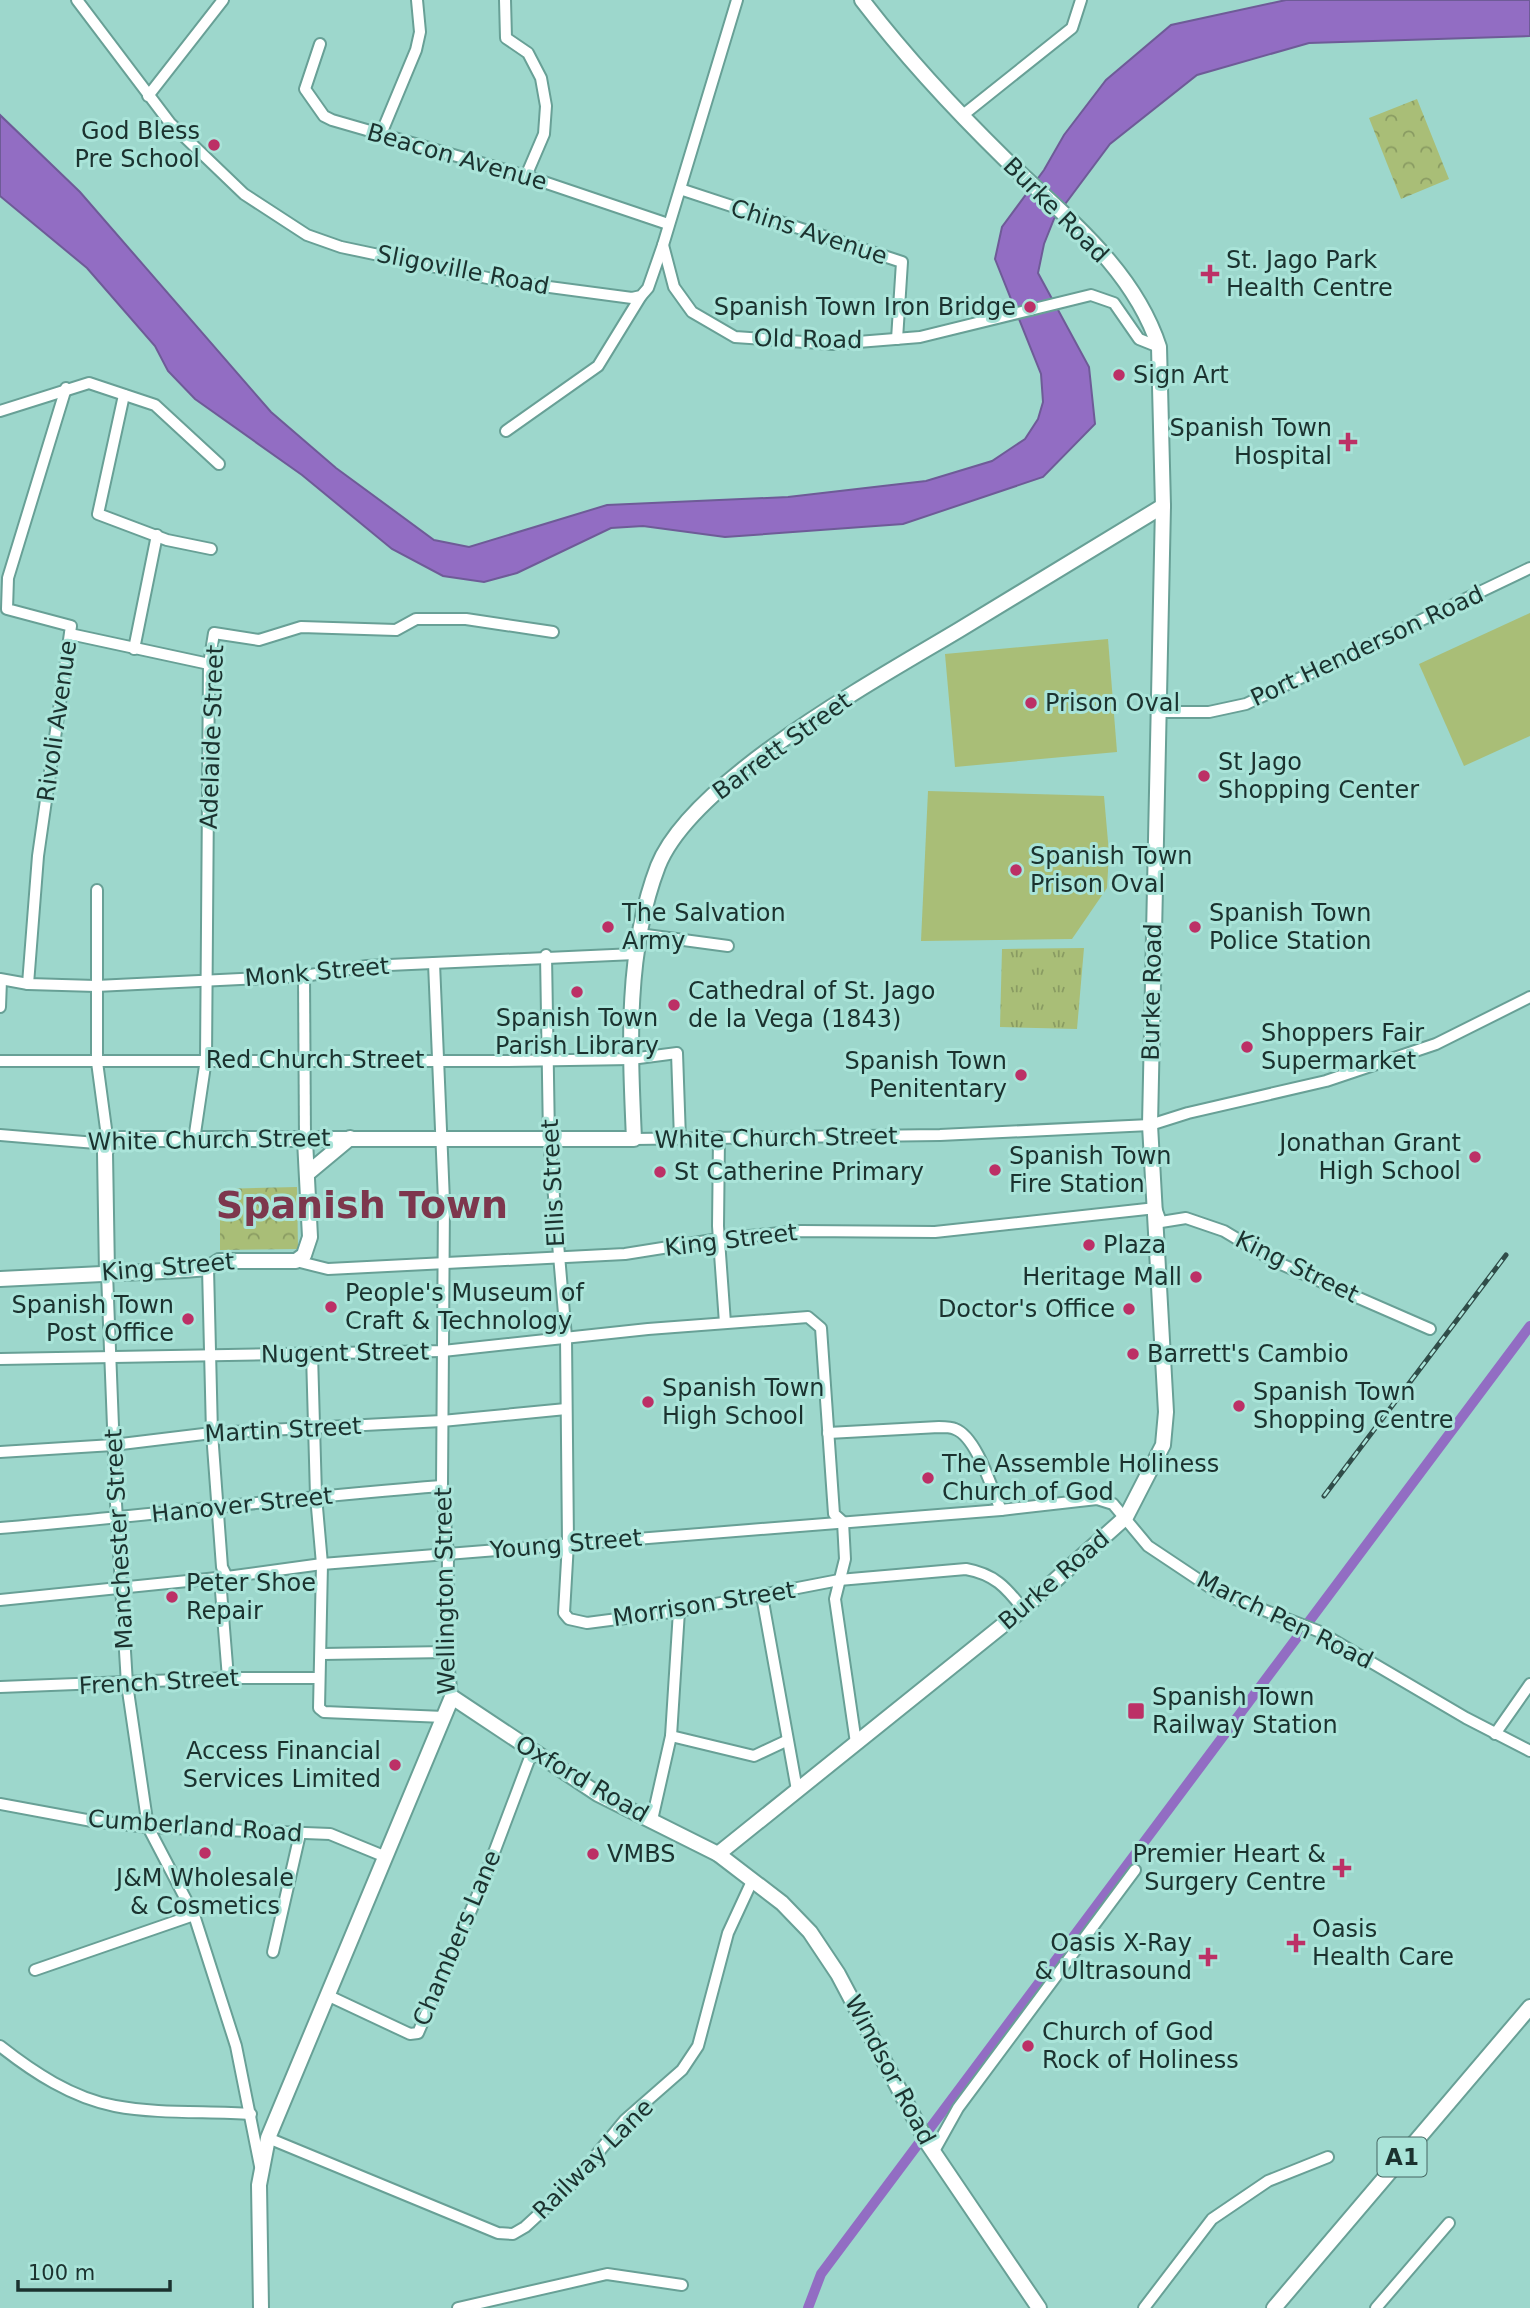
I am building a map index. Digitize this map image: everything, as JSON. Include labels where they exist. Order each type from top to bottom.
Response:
[{"type":"main road","name":"Burke Road","points":[[718,1854],[1023,1609],[1126,1517],[1163,1445],[1165,1423],[1150,1125],[1163,506],[1159,347],[1153,331],[1128,288],[1107,258],[1066,214],[1006,160],[963,115],[862,0]]},
{"type":"main road","name":"Barrett Street","points":[[634,1139],[631,1059],[635,954],[659,864],[694,813],[724,785],[837,703],[1163,506]]},
{"type":"main road","points":[[308,1174],[350,1138]]},
{"type":"main road","name":"White Church Street","points":[[108,1144],[116,1139],[634,1139]]},
{"type":"main road","points":[[296,1261],[304,1255],[310,1237],[305,1140]]},
{"type":"main road","name":"Manchester Street","points":[[107,1273],[105,1153],[108,1144]]},
{"type":"main road","name":"King Street","points":[[0,1279],[208,1268],[219,1261],[296,1261]]},
{"type":"main road","name":"Wellington Street","points":[[261,2308],[261,2169],[268,2138],[452,1697]]},
{"type":"main road","name":"Oxford Road","points":[[452,1697],[598,1794],[718,1854]]},
{"type":"main road","name":"Windsor Road","points":[[718,1854],[782,1903],[824,1953],[890,2068],[890,2077],[917,2125],[1039,2308]]},
{"type":"main road","name":"A1","points":[[1274,2308],[1530,2007]]},
{"type":"street","name":"Sligoville Road","points":[[77,0],[170,123],[220,174],[244,194],[307,235],[341,247],[496,280],[632,298],[641,296]]},
{"type":"street","points":[[148,96],[223,0]]},
{"type":"street","points":[[381,134],[416,50],[420,32],[417,0]]},
{"type":"street","points":[[505,0],[506,38],[528,53],[541,78],[546,106],[544,134],[526,176]]},
{"type":"street","points":[[506,431],[598,366],[648,288],[668,223],[682,190],[737,0]]},
{"type":"street","points":[[963,115],[1072,28],[1081,0]]},
{"type":"street","name":"Beacon Avenue","points":[[320,44],[305,89],[309,97],[332,120],[526,176],[668,223]]},
{"type":"street","name":"Chins Avenue","points":[[682,190],[901,262],[897,339]]},
{"type":"street","name":"Old Road","points":[[663,245],[674,287],[692,312],[735,337],[833,344],[920,337],[1091,295],[1114,303],[1139,339],[1159,347]]},
{"type":"street","points":[[0,411],[66,388],[89,383],[155,405],[219,464]]},
{"type":"street","name":"Rivoli Avenue","points":[[28,984],[38,856],[71,626],[7,609],[8,578],[66,388]]},
{"type":"street","points":[[124,395],[98,514],[211,550]]},
{"type":"street","points":[[134,649],[158,535]]},
{"type":"street","name":"Port Henderson Road","points":[[1158,712],[1209,712],[1246,704],[1530,569]]},
{"type":"street","name":"Adelaide Street","points":[[194,1140],[206,1059],[209,664],[214,633],[259,640],[301,627],[396,630],[416,619],[466,619],[553,632]]},
{"type":"street","points":[[70,634],[209,664]]},
{"type":"street","name":"Manchester Street","points":[[97,890],[97,1062],[108,1144]]},
{"type":"street","points":[[639,934],[727,946]]},
{"type":"street","name":"Monk Street","points":[[1,979],[28,984],[96,986],[304,976],[367,966],[635,954]]},
{"type":"street","name":"Ellis Street","points":[[546,956],[549,1138],[566,1337],[568,1543],[564,1613],[569,1619]]},
{"type":"street","name":"Wellington Street","points":[[434,963],[442,1138],[444,1264],[442,1486],[448,1555],[447,1652],[452,1697]]},
{"type":"street","points":[[304,976],[305,1140]]},
{"type":"street","points":[[0,1007],[1,979]]},
{"type":"street","name":"White Church Street","points":[[634,1139],[940,1135],[1150,1125],[1188,1113],[1326,1081],[1436,1044],[1530,997]]},
{"type":"street","name":"Red Church Street","points":[[0,1061],[631,1059],[677,1053],[680,1139]]},
{"type":"street","name":"White Church Street","points":[[0,1135],[108,1144]]},
{"type":"street","points":[[719,1137],[719,1239],[725,1323]]},
{"type":"street","name":"King Street","points":[[296,1261],[328,1269],[625,1254],[719,1239],[802,1231],[935,1232],[1156,1208],[1161,1222],[1186,1218],[1224,1231],[1274,1261],[1430,1329]]},
{"type":"street","points":[[208,1268],[212,1433],[222,1567],[227,1577],[221,1591],[228,1678]]},
{"type":"street","name":"Manchester Street","points":[[107,1273],[113,1445],[127,1684],[148,1827],[194,1915],[236,2046],[261,2169]]},
{"type":"street","name":"Nugent Street","points":[[0,1359],[443,1351],[566,1337],[808,1317],[821,1328],[834,1514],[843,1522]]},
{"type":"street","points":[[312,1354],[316,1496],[323,1564],[319,1709],[324,1712],[444,1717]]},
{"type":"street","name":"Martin Street","points":[[0,1452],[113,1445],[212,1433],[313,1430],[566,1409]]},
{"type":"street","points":[[828,1433],[939,1427],[956,1429],[977,1454],[1001,1510]]},
{"type":"street","name":"Hanover Street","points":[[0,1528],[442,1486]]},
{"type":"street","name":"Young Street","points":[[0,1600],[227,1577],[323,1564],[1001,1510],[1097,1499],[1113,1504],[1126,1517]]},
{"type":"street","name":"March Pen Road","points":[[1126,1517],[1148,1546],[1217,1592],[1292,1618],[1318,1631],[1495,1734],[1530,1751]]},
{"type":"street","points":[[843,1522],[845,1559],[835,1599],[856,1743]]},
{"type":"street","name":"Morrison Street","points":[[569,1619],[587,1623],[679,1611],[839,1580],[966,1569],[983,1572],[1003,1584],[1023,1609]]},
{"type":"street","points":[[762,1596],[786,1741],[797,1790]]},
{"type":"street","points":[[652,1820],[671,1736],[679,1611]]},
{"type":"street","points":[[322,1654],[447,1652]]},
{"type":"street","name":"French Street","points":[[0,1687],[228,1678],[318,1678]]},
{"type":"street","points":[[1495,1734],[1530,1684]]},
{"type":"street","points":[[671,1736],[754,1756],[786,1741]]},
{"type":"street","name":"Chambers Lane","points":[[329,1996],[410,2034],[418,2033],[481,1887],[532,1752]]},
{"type":"street","name":"Cumberland Road","points":[[0,1804],[92,1821],[148,1827],[330,1834],[386,1857]]},
{"type":"street","points":[[273,1952],[300,1834]]},
{"type":"street","points":[[931,2148],[1135,1870]]},
{"type":"street","name":"Railway Lane","points":[[268,2138],[498,2233],[513,2234],[525,2227],[574,2182],[625,2120],[682,2070],[698,2046],[728,1933],[752,1879]]},
{"type":"street","points":[[35,1970],[194,1915]]},
{"type":"street","points":[[0,2046],[26,2067],[78,2095],[115,2106],[251,2114]]},
{"type":"street","points":[[1144,2308],[1212,2219],[1268,2181],[1328,2157]]},
{"type":"street","points":[[1377,2308],[1449,2223]]},
{"type":"street","points":[[458,2308],[607,2274],[682,2285]]},
{"type":"green space","points":[[1417,99],[1449,179],[1401,199],[1369,118]]},
{"type":"green space","points":[[1530,613],[1530,736],[1464,766],[1419,664]]},
{"type":"green space","name":"Prison Oval","points":[[1108,639],[1117,752],[955,767],[945,654]]},
{"type":"green space","name":"Spanish Town Prison Oval","points":[[928,791],[1104,796],[1109,853],[1107,888],[1072,939],[921,941]]},
{"type":"green space","points":[[1084,948],[1077,1029],[1000,1027],[1002,949]]},
{"type":"green space","points":[[297,1187],[298,1249],[220,1250],[220,1189]]},
{"type":"shaded area","points":[[1286,0],[1530,0],[1530,36],[1309,43],[1197,75],[1110,144],[1054,219],[1044,244],[1038,273],[1089,367],[1095,424],[1043,477],[903,524],[725,537],[643,526],[611,528],[517,573],[484,582],[443,576],[392,549],[302,475],[195,399],[168,371],[155,346],[87,268],[0,196],[0,115],[80,192],[271,412],[336,468],[434,540],[469,547],[607,505],[788,497],[926,481],[992,461],[1025,439],[1038,419],[1043,402],[1041,374],[995,259],[1002,227],[1044,170],[1064,135],[1106,80],[1171,25]]},
{"type":"waterway","points":[[808,2308],[821,2274],[1530,1326]]},
{"type":"railway","points":[[1324,1496],[1506,1255]]},
{"type":"place","name":"God Bless Pre School","points":[[214,145]]},
{"type":"place","name":"St. Jago Park Health Centre","points":[[1210,274]]},
{"type":"place","name":"Spanish Town Iron Bridge","points":[[1030,307]]},
{"type":"place","name":"Sign Art","points":[[1119,375]]},
{"type":"place","name":"Spanish Town Hospital","points":[[1348,442]]},
{"type":"place","name":"Prison Oval","points":[[1031,703]]},
{"type":"place","name":"St Jago Shopping Center","points":[[1204,776]]},
{"type":"place","name":"Spanish Town Prison Oval","points":[[1016,870]]},
{"type":"place","name":"The Salvation Army","points":[[608,927]]},
{"type":"place","name":"Spanish Town Police Station","points":[[1195,927]]},
{"type":"place","name":"Spanish Town Parish Library","points":[[577,992]]},
{"type":"place","name":"Cathedral of St. Jago de la Vega (1843)","points":[[674,1005]]},
{"type":"place","name":"Shoppers Fair Supermarket","points":[[1247,1047]]},
{"type":"place","name":"Spanish Town Penitentary","points":[[1021,1075]]},
{"type":"place","name":"Jonathan Grant High School","points":[[1475,1157]]},
{"type":"place","name":"Spanish Town Fire Station","points":[[995,1170]]},
{"type":"place","name":"St Catherine Primary","points":[[660,1172]]},
{"type":"place","name":"Plaza","points":[[1089,1245]]},
{"type":"place","name":"Heritage Mall","points":[[1196,1277]]},
{"type":"place","name":"People's Museum of Craft & Technology","points":[[331,1307]]},
{"type":"place","name":"Doctor's Office","points":[[1129,1309]]},
{"type":"place","name":"Spanish Town Post Office","points":[[188,1319]]},
{"type":"place","name":"Barrett's Cambio","points":[[1133,1354]]},
{"type":"place","name":"Spanish Town High School","points":[[648,1402]]},
{"type":"place","name":"Spanish Town Shopping Centre","points":[[1239,1406]]},
{"type":"place","name":"The Assemble Holiness Church of God","points":[[928,1478]]},
{"type":"place","name":"Peter Shoe Repair","points":[[172,1597]]},
{"type":"place","name":"Spanish Town Railway Station","points":[[1136,1711]]},
{"type":"place","name":"Access Financial Services Limited","points":[[395,1765]]},
{"type":"place","name":"J&M Wholesale & Cosmetics","points":[[205,1853]]},
{"type":"place","name":"VMBS","points":[[593,1854]]},
{"type":"place","name":"Premier Heart & Surgery Centre","points":[[1342,1868]]},
{"type":"place","name":"Oasis Health Care","points":[[1296,1943]]},
{"type":"place","name":"Oasis X-Ray & Ultrasound","points":[[1208,1957]]},
{"type":"place","name":"Church of God Rock of Holiness","points":[[1028,2046]]},
{"type":"district","name":"Spanish Town","points":[[362,1205]]}]
